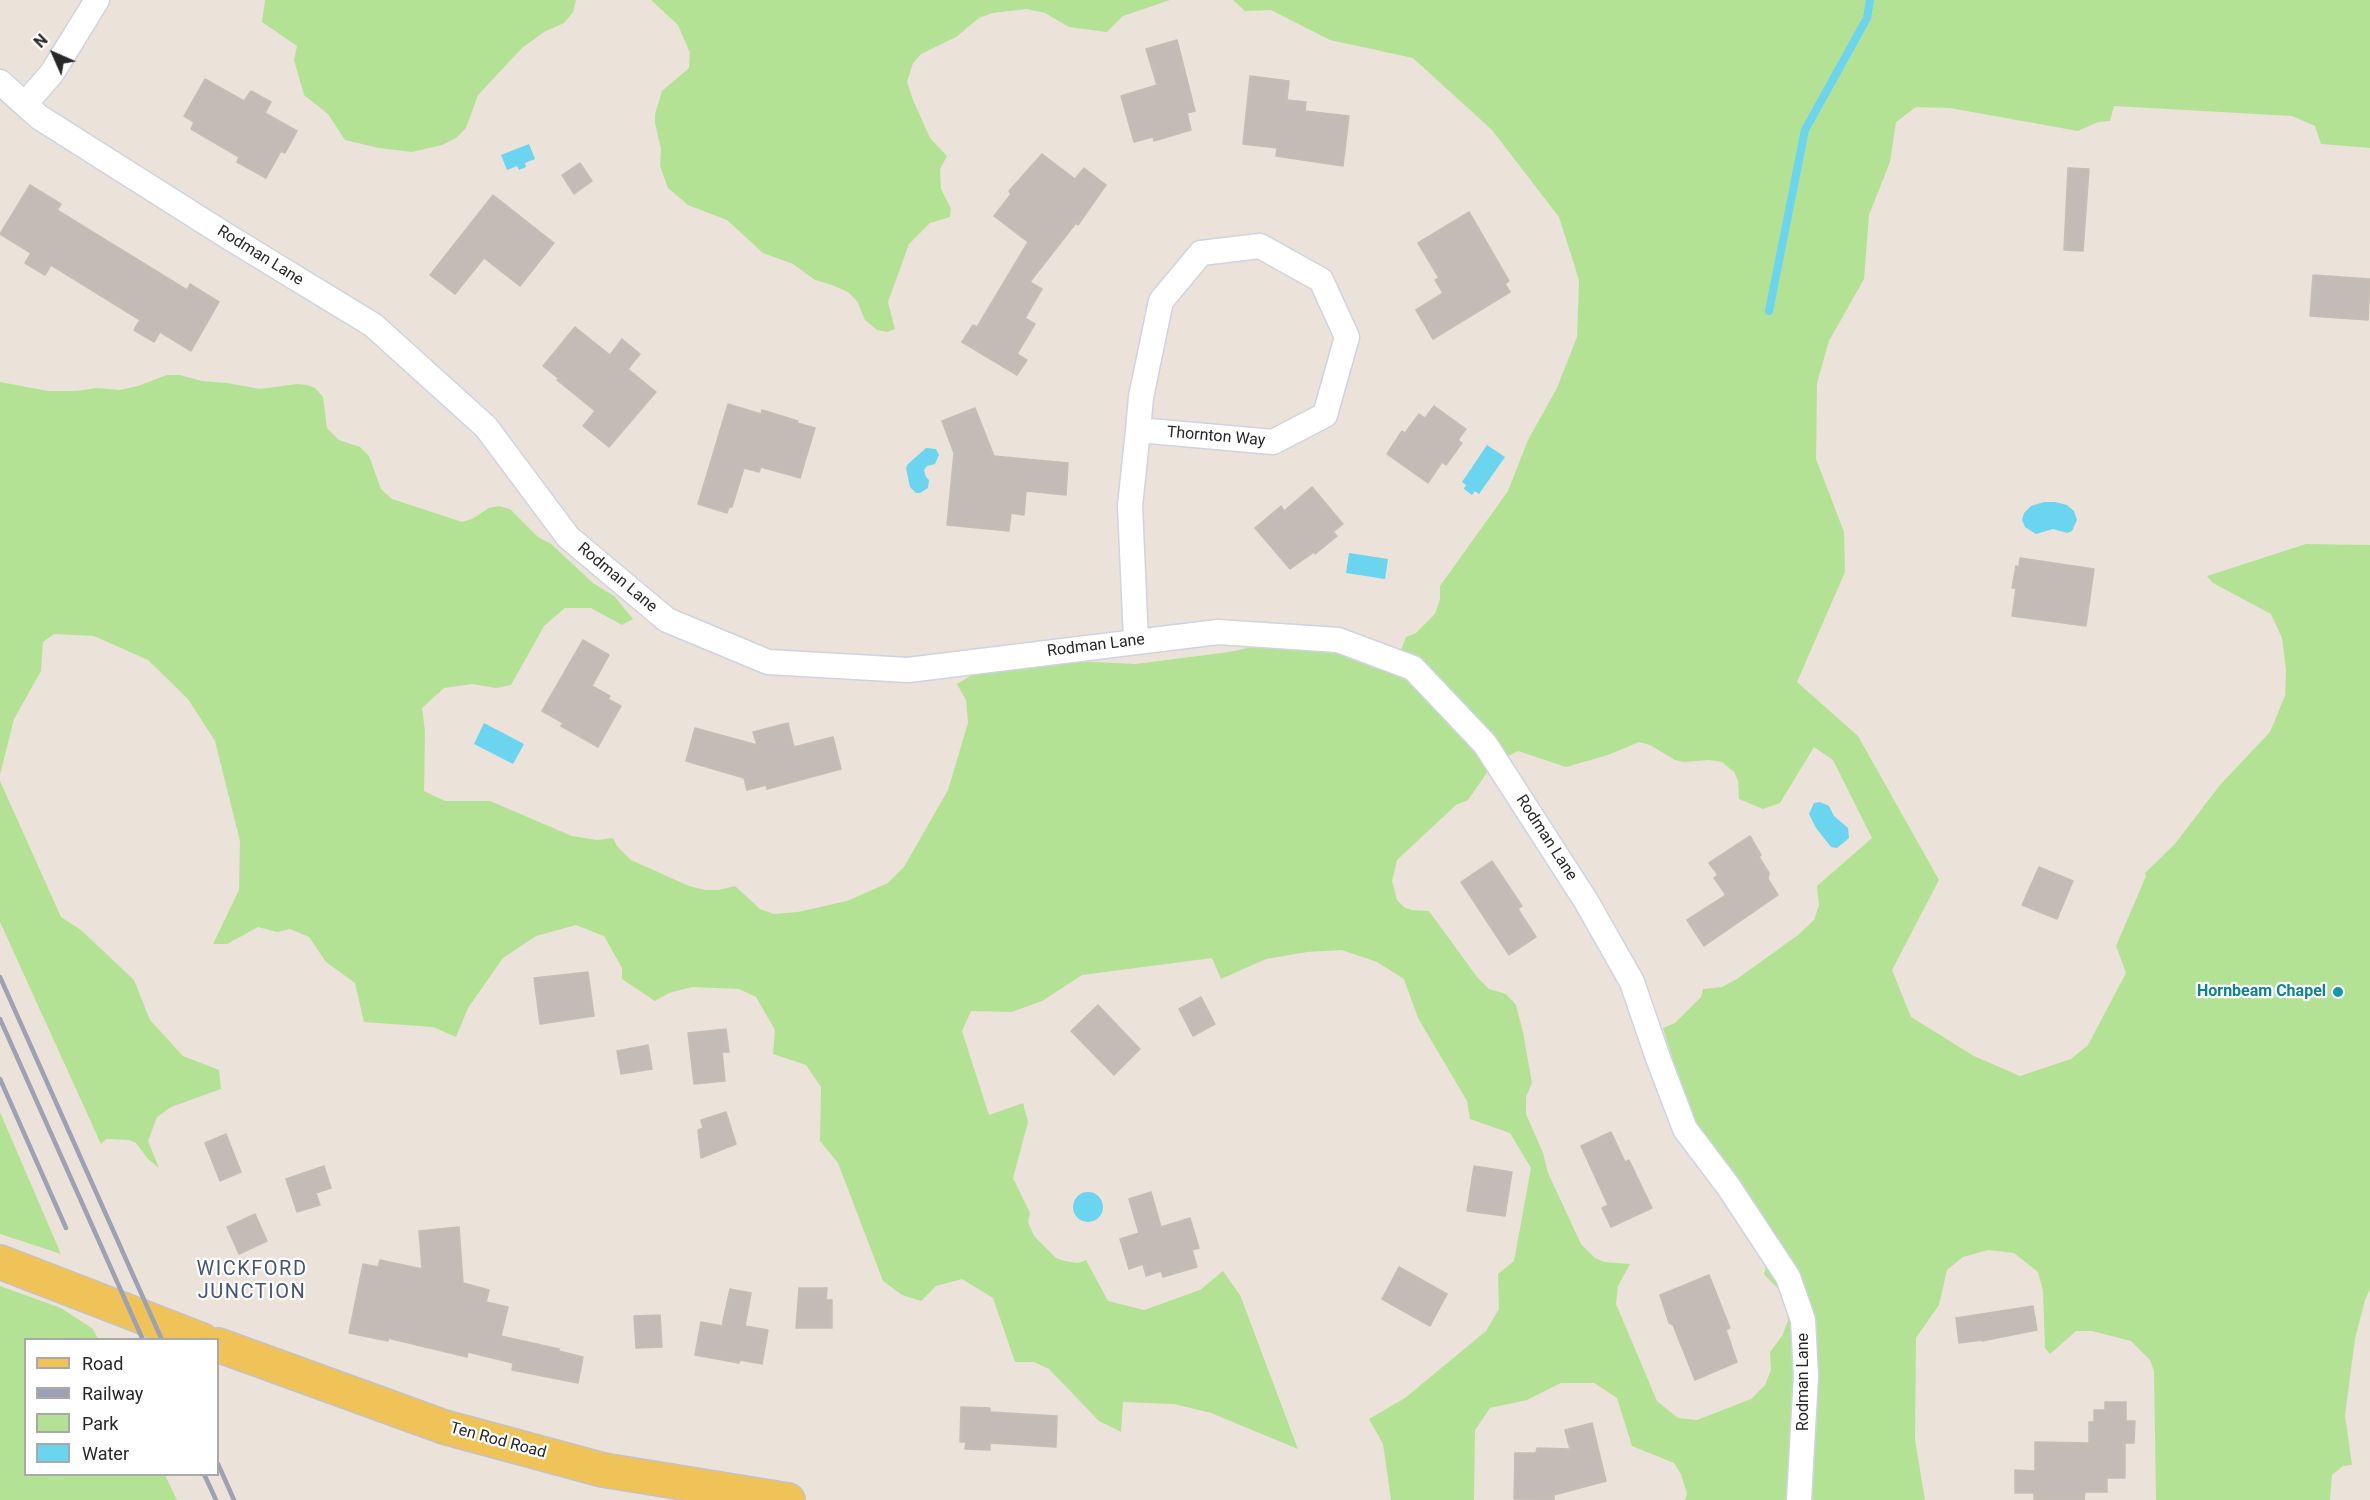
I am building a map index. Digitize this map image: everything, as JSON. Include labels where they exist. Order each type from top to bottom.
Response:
[{"type":"main road","points":[[0,1262],[197,1338]]},
{"type":"main road","name":"Ten Rod Road","points":[[219,1346],[444,1427],[603,1470],[788,1500]]},
{"type":"street","points":[[25,104],[52,72],[97,0]]},
{"type":"street","name":"Rodman Lane","points":[[0,82],[39,117],[373,325],[486,427],[568,537],[667,620],[768,662],[908,670],[1136,640],[1218,632],[1338,640],[1413,668],[1485,744],[1586,901],[1632,982],[1685,1129],[1728,1186],[1788,1277],[1803,1320],[1806,1376],[1799,1500]]},
{"type":"street","name":"Thornton Way","points":[[1136,640],[1130,507],[1138,430],[1142,397],[1161,301],[1201,253],[1260,246],[1321,280],[1347,337],[1325,415],[1273,442],[1138,430]]},
{"type":"green space","points":[[265,0],[576,0],[573,12],[564,23],[544,32],[522,48],[478,95],[466,128],[456,138],[442,145],[412,152],[379,148],[345,140],[328,114],[304,95],[294,60],[297,46],[262,22]]},
{"type":"green space","points":[[651,0],[1170,0],[1123,16],[1107,32],[1069,27],[1045,13],[1027,9],[992,13],[979,18],[956,37],[921,54],[913,63],[907,82],[930,138],[947,156],[940,169],[941,189],[951,209],[950,217],[930,223],[909,244],[888,302],[895,329],[887,332],[877,330],[865,320],[857,301],[848,292],[815,280],[793,264],[763,253],[727,220],[688,205],[668,188],[660,166],[661,149],[655,114],[662,91],[689,68],[690,53],[678,25]]},
{"type":"green space","points":[[1233,0],[2370,0],[2370,148],[2321,144],[2315,126],[2292,116],[2114,106],[2110,121],[2098,122],[2078,131],[1950,108],[1916,107],[1896,122],[1890,162],[1869,215],[1864,279],[1829,341],[1817,383],[1816,459],[1844,532],[1845,572],[1797,682],[1858,736],[1939,880],[1892,970],[1911,1017],[1974,1056],[2020,1076],[2071,1059],[2088,1045],[2126,973],[2116,946],[2146,876],[2145,873],[2174,845],[2220,785],[2270,732],[2285,696],[2286,670],[2282,638],[2271,614],[2213,583],[2207,576],[2306,544],[2370,545],[2370,1289],[2355,1339],[2345,1415],[2352,1465],[2343,1466],[2332,1475],[2330,1500],[2156,1500],[2154,1371],[2150,1360],[2131,1341],[2092,1331],[2076,1331],[2050,1354],[2045,1348],[2043,1291],[2038,1272],[2014,1253],[1988,1250],[1963,1257],[1947,1270],[1939,1305],[1916,1338],[1915,1440],[1925,1500],[1685,1500],[1687,1494],[1681,1474],[1674,1463],[1632,1446],[1617,1398],[1594,1383],[1561,1383],[1527,1400],[1490,1408],[1475,1430],[1474,1500],[1391,1500],[1383,1444],[1369,1419],[1405,1398],[1486,1331],[1499,1309],[1498,1274],[1514,1261],[1531,1168],[1510,1133],[1470,1119],[1467,1101],[1418,1018],[1404,979],[1377,962],[1342,950],[1307,952],[1266,959],[1221,979],[1212,958],[1082,975],[1042,1001],[1012,1012],[971,1011],[962,1031],[989,1115],[1023,1103],[1028,1122],[1013,1178],[1030,1213],[1028,1222],[1034,1236],[1056,1258],[1078,1263],[1086,1260],[1108,1301],[1144,1310],[1200,1290],[1223,1271],[1240,1295],[1298,1449],[1211,1413],[1174,1404],[1123,1402],[1121,1432],[1099,1421],[1049,1369],[1034,1362],[1015,1362],[993,1298],[962,1279],[936,1286],[921,1301],[902,1295],[883,1281],[838,1163],[820,1141],[821,1087],[806,1065],[773,1054],[775,1030],[756,997],[739,989],[692,987],[669,993],[655,1001],[622,979],[622,968],[604,936],[576,925],[536,936],[503,958],[468,1008],[456,1037],[433,1027],[364,1022],[355,983],[326,962],[309,937],[290,929],[277,932],[258,927],[227,944],[213,944],[239,890],[240,841],[215,741],[188,699],[148,660],[94,636],[54,634],[43,642],[41,671],[14,719],[0,775],[0,382],[48,391],[97,388],[120,390],[167,375],[180,375],[202,381],[260,389],[297,384],[307,385],[315,388],[323,397],[327,428],[339,440],[360,447],[369,456],[381,489],[392,499],[462,522],[472,519],[489,508],[499,506],[510,509],[538,537],[551,544],[593,583],[614,596],[633,619],[622,625],[591,608],[565,608],[544,626],[511,685],[496,688],[472,684],[444,688],[422,708],[425,731],[424,791],[445,801],[490,801],[572,836],[597,840],[613,838],[617,846],[631,860],[689,886],[705,890],[719,890],[735,886],[760,909],[774,914],[798,912],[847,901],[888,883],[904,867],[948,790],[968,723],[966,700],[957,684],[972,675],[1072,661],[1136,664],[1229,652],[1271,643],[1317,646],[1356,656],[1384,671],[1397,661],[1406,637],[1416,633],[1435,614],[1440,599],[1440,586],[1508,491],[1528,440],[1557,388],[1577,337],[1579,280],[1559,217],[1492,130],[1413,58],[1330,40],[1271,10],[1245,11]],"holes":[[[1639,742],[1650,745],[1675,760],[1722,762],[1734,772],[1738,781],[1739,799],[1763,809],[1780,803],[1814,747],[1833,760],[1872,838],[1817,886],[1819,905],[1814,920],[1798,935],[1737,979],[1722,987],[1703,989],[1701,997],[1675,1023],[1663,1028],[1691,1118],[1767,1263],[1764,1274],[1786,1300],[1788,1321],[1782,1336],[1770,1352],[1771,1370],[1765,1385],[1751,1399],[1697,1420],[1678,1418],[1657,1401],[1616,1304],[1618,1286],[1630,1264],[1604,1262],[1595,1258],[1581,1244],[1548,1173],[1543,1153],[1526,1114],[1526,1097],[1532,1083],[1516,1005],[1506,994],[1489,989],[1477,977],[1429,911],[1411,910],[1404,907],[1397,900],[1392,881],[1397,860],[1456,805],[1468,800],[1493,764],[1518,751],[1566,767],[1608,755]]]},
{"type":"green space","points":[[0,781],[61,917],[81,930],[134,980],[150,1020],[183,1056],[219,1070],[221,1089],[171,1107],[157,1117],[148,1141],[159,1168],[148,1159],[136,1143],[129,1140],[106,1139],[101,1144],[0,922]]},
{"type":"green space","points":[[0,1112],[61,1254],[0,1234]]},
{"type":"green space","points":[[0,1286],[61,1308],[93,1329],[98,1338],[24,1338],[24,1476],[165,1476],[177,1500],[0,1500]]},
{"type":"water","points":[[529,144],[535,159],[525,163],[526,167],[519,170],[517,166],[507,170],[501,155]]},
{"type":"water","points":[[1487,445],[1505,457],[1479,494],[1475,491],[1472,495],[1464,489],[1466,485],[1462,482]]},
{"type":"water","points":[[926,448],[936,449],[939,455],[935,464],[927,466],[924,470],[929,480],[928,488],[916,493],[910,487],[906,468]]},
{"type":"water","points":[[2044,502],[2067,505],[2074,511],[2077,520],[2072,531],[2067,533],[2053,529],[2036,534],[2025,527],[2022,520],[2024,513],[2031,506]]},
{"type":"water","points":[[1349,553],[1388,559],[1385,579],[1346,573]]},
{"type":"water","points":[[484,723],[524,744],[513,764],[474,744]]},
{"type":"water","points":[[1820,802],[1829,806],[1834,816],[1848,828],[1849,838],[1837,848],[1831,847],[1816,828],[1809,814],[1814,803]]},
{"type":"water","points":[[1088,1192],[1099,1196],[1103,1207],[1099,1218],[1088,1222],[1077,1218],[1073,1207],[1077,1196]]},
{"type":"building","points":[[1177,40],[1195,111],[1187,113],[1191,130],[1154,141],[1153,137],[1134,142],[1121,96],[1157,85],[1146,49]]},
{"type":"building","points":[[1250,76],[1289,81],[1287,100],[1306,102],[1305,111],[1349,116],[1343,166],[1276,156],[1277,148],[1243,144]]},
{"type":"building","points":[[205,79],[244,101],[251,91],[271,102],[265,113],[297,131],[285,153],[281,151],[266,178],[237,162],[239,157],[191,129],[194,122],[184,116]]},
{"type":"building","points":[[1042,154],[1075,179],[1084,168],[1106,185],[1078,225],[1076,223],[1030,282],[1042,289],[1025,318],[1035,324],[1017,354],[1027,360],[1017,375],[962,342],[973,325],[977,327],[1028,242],[994,216],[1011,194],[1009,191]]},
{"type":"building","points":[[580,163],[592,181],[574,194],[562,175]]},
{"type":"building","points":[[2068,168],[2089,169],[2083,251],[2064,250]]},
{"type":"building","points":[[30,185],[61,204],[57,210],[187,290],[190,284],[219,302],[191,351],[160,332],[154,342],[134,330],[140,320],[51,265],[45,275],[25,263],[31,253],[0,234]]},
{"type":"building","points":[[493,195],[554,243],[520,286],[484,258],[455,294],[430,275]]},
{"type":"building","points":[[1469,212],[1509,281],[1505,284],[1510,292],[1433,339],[1416,310],[1443,293],[1435,280],[1439,278],[1418,243]]},
{"type":"building","points":[[2313,275],[2370,279],[2368,320],[2310,316]]},
{"type":"building","points":[[575,327],[610,355],[622,339],[640,354],[628,369],[656,392],[609,447],[583,426],[595,411],[543,366]]},
{"type":"building","points":[[728,404],[761,414],[762,410],[815,428],[800,478],[761,467],[759,472],[744,468],[732,507],[729,507],[727,513],[698,504]]},
{"type":"building","points":[[1434,406],[1466,429],[1458,440],[1462,443],[1446,465],[1442,462],[1428,483],[1387,454],[1402,431],[1405,433],[1419,414],[1425,418]]},
{"type":"building","points":[[975,408],[994,456],[1068,463],[1066,495],[1026,491],[1024,515],[1011,513],[1009,531],[947,525],[954,453],[942,421]]},
{"type":"building","points":[[1312,487],[1343,524],[1333,532],[1337,536],[1315,554],[1314,552],[1290,569],[1255,528],[1281,506],[1284,511]]},
{"type":"building","points":[[2020,558],[2094,569],[2086,626],[2012,616],[2016,588],[2012,588],[2016,566],[2019,567]]},
{"type":"building","points":[[583,640],[609,655],[592,686],[610,696],[608,699],[621,706],[598,747],[561,726],[563,723],[542,711]]},
{"type":"building","points":[[788,723],[794,747],[833,737],[841,769],[767,789],[766,785],[747,790],[744,778],[686,761],[695,728],[757,745],[753,732]]},
{"type":"building","points":[[1750,836],[1769,873],[1768,879],[1778,895],[1704,946],[1687,920],[1726,895],[1714,878],[1718,875],[1709,863]]},
{"type":"building","points":[[1492,861],[1522,906],[1518,909],[1536,937],[1509,955],[1461,882]]},
{"type":"building","points":[[2039,867],[2073,881],[2057,919],[2022,905]]},
{"type":"building","points":[[588,972],[594,1016],[540,1024],[534,978]]},
{"type":"building","points":[[1201,997],[1215,1024],[1193,1036],[1179,1009]]},
{"type":"building","points":[[1098,1005],[1140,1049],[1114,1075],[1071,1031]]},
{"type":"building","points":[[726,1029],[729,1052],[722,1052],[725,1081],[694,1084],[688,1033]]},
{"type":"building","points":[[648,1045],[652,1069],[621,1074],[617,1051]]},
{"type":"building","points":[[726,1112],[736,1144],[701,1158],[698,1130],[703,1128],[701,1120]]},
{"type":"building","points":[[1611,1132],[1625,1162],[1629,1160],[1652,1208],[1611,1227],[1602,1208],[1608,1205],[1581,1146]]},
{"type":"building","points":[[226,1134],[241,1172],[220,1181],[205,1143]]},
{"type":"building","points":[[324,1166],[331,1188],[316,1193],[320,1205],[297,1212],[286,1179]]},
{"type":"building","points":[[1474,1166],[1512,1172],[1505,1216],[1467,1211]]},
{"type":"building","points":[[1151,1192],[1161,1227],[1190,1218],[1199,1248],[1192,1250],[1197,1267],[1163,1277],[1161,1271],[1146,1276],[1143,1264],[1129,1269],[1120,1239],[1139,1233],[1129,1199]]},
{"type":"building","points":[[255,1214],[267,1241],[239,1254],[227,1227]]},
{"type":"building","points":[[459,1227],[463,1283],[489,1290],[486,1302],[508,1307],[501,1336],[583,1357],[578,1383],[512,1370],[513,1363],[468,1352],[467,1357],[388,1338],[388,1341],[349,1333],[363,1264],[378,1267],[380,1260],[422,1269],[419,1231]]},
{"type":"building","points":[[1399,1267],[1447,1294],[1430,1326],[1382,1299]]},
{"type":"building","points":[[1709,1275],[1730,1328],[1726,1330],[1737,1362],[1695,1380],[1673,1325],[1669,1323],[1660,1295]]},
{"type":"building","points":[[799,1288],[827,1288],[826,1300],[832,1300],[832,1328],[796,1328]]},
{"type":"building","points":[[730,1289],[751,1293],[745,1326],[768,1330],[762,1364],[740,1360],[739,1363],[695,1355],[701,1322],[722,1326]]},
{"type":"building","points":[[2033,1306],[2037,1330],[1982,1341],[1959,1343],[1956,1318]]},
{"type":"building","points":[[660,1315],[662,1347],[636,1348],[634,1316]]},
{"type":"building","points":[[2105,1402],[2126,1402],[2126,1421],[2135,1421],[2134,1443],[2125,1443],[2125,1478],[2107,1478],[2107,1492],[2085,1492],[2084,1500],[2034,1500],[2034,1493],[2015,1493],[2015,1470],[2035,1471],[2035,1442],[2089,1443],[2089,1422],[2094,1422],[2094,1410],[2105,1410]]},
{"type":"building","points":[[961,1407],[990,1408],[990,1412],[1057,1416],[1056,1447],[990,1443],[990,1450],[965,1449],[966,1442],[960,1442]]},
{"type":"building","points":[[1592,1423],[1606,1481],[1554,1495],[1554,1500],[1514,1499],[1515,1453],[1536,1453],[1537,1448],[1570,1449],[1565,1430]]},
{"type":"waterway","points":[[1769,311],[1805,130],[1867,18],[1870,0]]},
{"type":"railway","points":[[0,977],[161,1338]]},
{"type":"railway","points":[[0,1019],[142,1338]]},
{"type":"railway","points":[[0,1079],[66,1228]]},
{"type":"railway","points":[[219,1466],[234,1500]]},
{"type":"railway","points":[[205,1476],[216,1500]]},
{"type":"place","name":"Hornbeam Chapel","points":[[2338,992]]},
{"type":"district","name":"WICKFORD JUNCTION","points":[[252,1282]]}]
